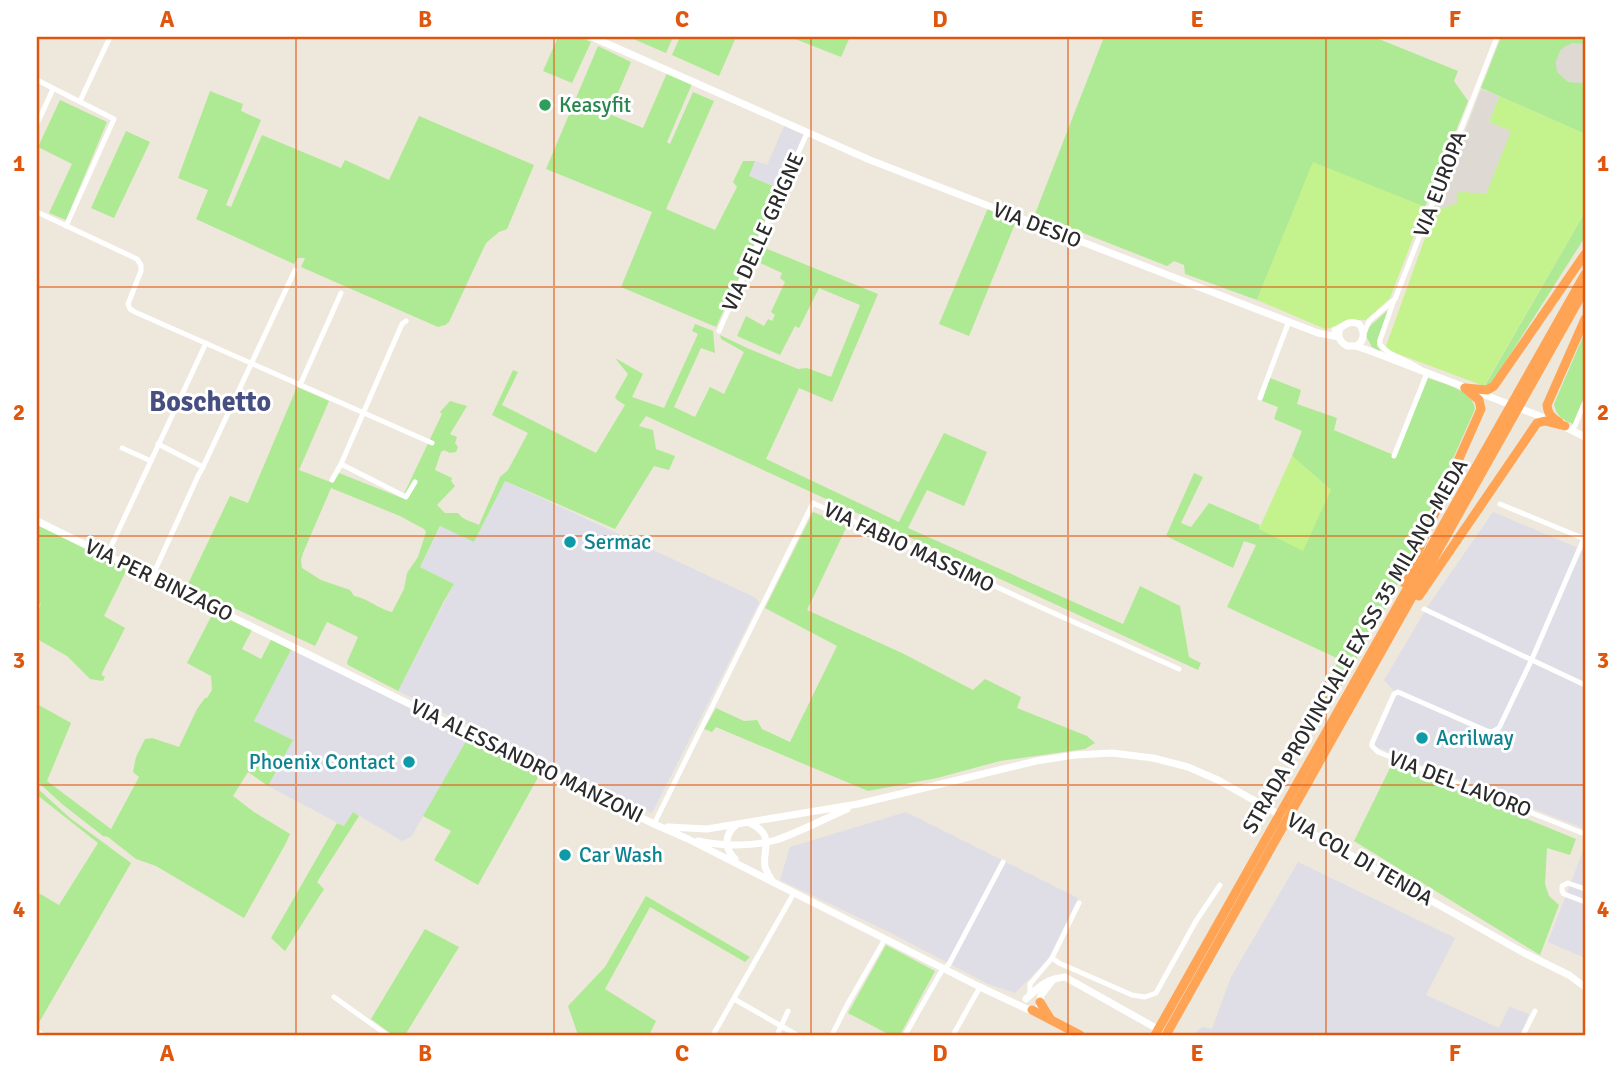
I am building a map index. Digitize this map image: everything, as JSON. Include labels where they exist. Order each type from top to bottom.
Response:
[{"type":"highway","points":[[1465,388],[1487,390],[1494,386],[1585,254]]},
{"type":"highway","name":"STRADA PROVINCIALE EX SS 35 MILANO-MEDA","points":[[1155,1035],[1585,274]]},
{"type":"highway","name":"STRADA PROVINCIALE EX SS 35 MILANO-MEDA","points":[[1169,1035],[1180,1022],[1181,1009],[1585,289]]},
{"type":"highway","points":[[1568,428],[1550,416],[1547,405],[1585,319]]},
{"type":"highway","points":[[1383,631],[1481,410],[1479,400],[1465,388]]},
{"type":"highway","points":[[1400,619],[1422,592],[1537,423],[1545,421],[1568,428]]},
{"type":"highway","points":[[1040,1002],[1055,1023]]},
{"type":"highway","points":[[1030,1010],[1080,1035]]},
{"type":"highway","points":[[1149,1035],[1160,1017],[1168,1012]]},
{"type":"main road","name":"VIA DESIO","points":[[592,37],[870,160],[1318,333],[1339,333]]},
{"type":"main road","points":[[1350,322],[1359,324],[1363,332],[1360,341],[1351,347],[1343,344],[1339,333],[1342,326],[1350,322]]},
{"type":"main road","points":[[1360,341],[1373,352],[1585,437]]},
{"type":"main road","name":"VIA PER BINZAGO","points":[[37,521],[281,640]]},
{"type":"main road","name":"VIA ALESSANDRO MANZONI","points":[[281,640],[1030,1010]]},
{"type":"main road","name":"VIA COL DI TENDA","points":[[657,825],[695,830],[750,823],[858,804],[1036,761],[1075,755],[1112,753],[1153,758],[1188,767],[1262,803],[1524,953],[1569,975],[1585,987]]},
{"type":"main road","name":"VIA COL DI TENDA","points":[[688,839],[726,844],[767,842],[858,804]]},
{"type":"main road","points":[[750,823],[761,830],[767,842],[766,870],[773,883]]},
{"type":"main road","points":[[736,824],[727,835],[726,844],[727,851],[741,865]]},
{"type":"main road","name":"VIA COL DI TENDA","points":[[1569,975],[1585,977]]},
{"type":"main road","points":[[1054,978],[1041,995],[1039,1007],[1030,1010],[1026,1006],[1028,997],[1044,982],[1054,978],[1065,977],[1169,1035]]},
{"type":"main road","points":[[1009,1001],[1037,996],[1040,1002]]},
{"type":"street","points":[[80,101],[110,37]]},
{"type":"street","name":"VIA EUROPA","points":[[1359,324],[1369,321],[1395,299],[1497,37]]},
{"type":"street","points":[[37,80],[114,119],[66,226]]},
{"type":"street","points":[[37,124],[53,89]]},
{"type":"street","name":"VIA DELLE GRIGNE","points":[[719,331],[807,132]]},
{"type":"street","points":[[37,212],[137,259],[141,271],[128,304],[131,309],[432,443]]},
{"type":"street","points":[[152,577],[295,270]]},
{"type":"street","points":[[300,385],[341,293]]},
{"type":"street","points":[[1394,456],[1426,373],[1413,363],[1388,352],[1380,344],[1395,299]]},
{"type":"street","points":[[332,480],[405,321]]},
{"type":"street","points":[[1260,398],[1289,321]]},
{"type":"street","name":"VIA EUROPA","points":[[1360,341],[1369,321]]},
{"type":"street","points":[[107,555],[205,343]]},
{"type":"street","points":[[1568,428],[1585,402]]},
{"type":"street","points":[[158,444],[203,467]]},
{"type":"street","points":[[122,448],[150,461]]},
{"type":"street","points":[[341,464],[407,497],[415,482]]},
{"type":"street","name":"VIA FABIO MASSIMO","points":[[657,825],[813,503],[1179,669]]},
{"type":"street","points":[[1500,504],[1585,537],[1532,659]]},
{"type":"street","points":[[1424,609],[1585,685]]},
{"type":"street","name":"VIA DEL LAVORO","points":[[1532,659],[1496,731],[1487,731],[1398,692],[1394,694],[1386,710],[1372,746],[1378,752],[1585,834]]},
{"type":"street","points":[[905,1035],[944,968],[949,964],[1003,862]]},
{"type":"street","points":[[1585,889],[1568,883],[1562,886],[1564,894],[1585,902]]},
{"type":"street","points":[[1052,958],[1132,995],[1145,997],[1156,993],[1196,921],[1220,885]]},
{"type":"street","points":[[713,1035],[794,893]]},
{"type":"street","points":[[1028,997],[1030,984],[1052,958],[1079,903]]},
{"type":"street","points":[[832,1035],[884,939]]},
{"type":"street","points":[[953,1035],[980,987]]},
{"type":"street","points":[[334,997],[387,1035]]},
{"type":"street","points":[[734,999],[797,1035]]},
{"type":"street","points":[[1523,1035],[1535,1011]]},
{"type":"street","points":[[777,1035],[788,1012]]},
{"type":"street","points":[[37,1031],[43,1035]]},
{"type":"shaded area","points":[[1573,43],[1585,44],[1585,82],[1568,82],[1558,73],[1556,67],[1560,51]]},
{"type":"shaded area","points":[[1481,89],[1499,96],[1489,122],[1511,131],[1486,194],[1456,193],[1458,203],[1434,213]]},
{"type":"shaded area","points":[[784,126],[804,135],[780,189],[749,176],[755,161],[767,165]]},
{"type":"shaded area","points":[[505,481],[756,598],[759,603],[652,813],[550,767],[398,691],[454,584],[420,567],[441,526],[474,542]]},
{"type":"shaded area","points":[[1493,512],[1583,550],[1585,546],[1585,829],[1374,746],[1397,694],[1384,680],[1428,606]]},
{"type":"shaded area","points":[[292,648],[469,736],[411,837],[402,841],[353,812],[344,826],[268,786],[293,740],[254,721]]},
{"type":"shaded area","points":[[906,812],[1078,898],[1048,960],[1015,993],[988,984],[889,932],[780,880],[790,847]]},
{"type":"shaded area","points":[[1585,846],[1585,958],[1548,942]]},
{"type":"shaded area","points":[[1298,862],[1455,938],[1426,995],[1499,1028],[1509,1007],[1529,1014],[1520,1035],[1193,1035],[1202,1027],[1212,1029],[1231,977]]},
{"type":"green space","points":[[558,37],[580,37],[591,42],[572,83],[543,71]]},
{"type":"green space","points":[[631,37],[673,37],[666,53]]},
{"type":"green space","points":[[680,37],[736,37],[719,76],[672,55]]},
{"type":"green space","points":[[790,37],[850,37],[841,57]]},
{"type":"green space","points":[[1104,37],[1374,37],[1458,71],[1454,81],[1468,101],[1425,207],[1313,163],[1257,300],[1185,274],[1184,265],[1174,261],[1167,266],[1035,214]]},
{"type":"green space","points":[[1501,37],[1585,37],[1585,134],[1481,88]]},
{"type":"green space","points":[[598,46],[631,62],[609,114],[643,128],[667,73],[692,84],[667,142],[670,144],[693,92],[714,101],[666,209],[715,230],[737,187],[733,182],[743,161],[755,161],[749,176],[780,189],[716,327],[621,287],[652,212],[546,169]]},
{"type":"green space","points":[[210,91],[243,104],[241,111],[261,120],[226,205],[231,207],[262,135],[341,168],[345,160],[389,180],[419,116],[534,165],[507,229],[486,243],[449,322],[438,327],[301,267],[305,258],[298,258],[294,264],[196,219],[208,190],[178,178]]},
{"type":"green space","points":[[1499,96],[1585,134],[1585,212],[1484,386],[1385,349],[1434,213],[1459,192],[1486,194],[1510,131],[1489,122]]},
{"type":"green space","points":[[60,100],[107,122],[66,220],[49,213],[72,164],[38,147]]},
{"type":"green space","points":[[126,131],[150,142],[114,218],[91,208]]},
{"type":"green space","points":[[1313,162],[1425,207],[1390,298],[1366,320],[1346,320],[1325,329],[1257,300]]},
{"type":"green space","points":[[988,208],[1017,219],[969,336],[939,324]]},
{"type":"green space","points":[[1585,212],[1585,237],[1492,383],[1484,387]]},
{"type":"green space","points":[[760,246],[878,294],[832,402],[799,388],[766,459],[899,522],[944,433],[987,452],[964,506],[927,490],[908,528],[1123,624],[1140,586],[1180,606],[1189,657],[1201,663],[1198,670],[646,416],[639,426],[653,430],[656,449],[675,456],[669,470],[654,466],[615,529],[505,481],[474,542],[440,526],[420,567],[454,584],[398,691],[348,665],[358,637],[327,622],[315,646],[187,586],[230,496],[248,503],[297,387],[329,401],[299,470],[333,483],[339,473],[402,498],[442,414],[440,412],[450,401],[467,406],[450,434],[457,437],[456,452],[441,452],[435,470],[452,478],[455,486],[437,505],[445,513],[458,513],[479,525],[500,477],[508,470],[528,433],[492,415],[513,370],[518,372],[502,405],[596,453],[625,405],[615,397],[628,374],[615,358],[643,374],[632,397],[664,408],[698,334],[692,331],[695,324],[713,331],[715,353],[701,348],[674,407],[695,417],[710,387],[724,394],[744,352],[721,339],[720,335],[798,369],[807,368],[831,377],[860,305],[819,288],[799,328],[795,326],[780,355],[737,336],[746,316],[764,326],[768,319],[772,321],[775,315],[771,312],[785,282],[780,278],[782,273],[754,260]],"holes":[[[331,488],[400,516],[426,532],[418,557],[407,573],[404,589],[392,612],[354,596],[350,590],[321,580],[302,568],[303,553]]]},
{"type":"green space","points":[[1388,310],[1377,341],[1382,353],[1372,347],[1366,336],[1369,327]]},
{"type":"green space","points":[[1585,332],[1585,395],[1573,424],[1560,417],[1554,404]]},
{"type":"green space","points":[[1270,378],[1301,390],[1297,404],[1337,418],[1334,430],[1396,456],[1428,378],[1463,392],[1473,402],[1475,409],[1392,596],[1320,724],[1310,719],[1339,659],[1227,607],[1256,545],[1244,541],[1233,568],[1166,536],[1194,473],[1203,477],[1181,523],[1191,527],[1209,503],[1260,525],[1259,529],[1331,490],[1292,456],[1302,431],[1274,419],[1278,407],[1262,401]]},
{"type":"green space","points":[[1292,456],[1331,490],[1303,551],[1259,529]]},
{"type":"green space","points":[[813,512],[847,526],[807,610],[902,653],[973,690],[985,679],[1021,697],[1017,708],[1087,736],[1095,743],[1085,749],[1000,761],[937,778],[868,791],[716,727],[712,732],[704,729],[716,708],[744,721],[757,720],[762,729],[790,742],[837,646],[765,608]]},
{"type":"green space","points":[[37,524],[127,569],[104,616],[125,628],[102,673],[102,676],[105,676],[103,681],[90,679],[67,656],[37,639],[37,617],[41,602],[37,609]]},
{"type":"green space","points":[[214,611],[253,628],[242,649],[261,659],[272,638],[292,648],[254,721],[293,740],[268,786],[248,772],[233,796],[290,834],[244,918],[156,866],[136,859],[62,804],[37,781],[37,704],[71,723],[47,781],[111,829],[139,777],[133,772],[136,757],[145,739],[152,738],[179,747],[197,709],[212,690],[211,676],[187,663]]},
{"type":"green space","points":[[469,736],[541,772],[478,885],[434,860],[451,831],[423,816]]},
{"type":"green space","points":[[1392,764],[1576,839],[1570,855],[1547,848],[1545,884],[1549,896],[1559,905],[1540,955],[1354,841]]},
{"type":"green space","points":[[37,788],[70,818],[131,863],[37,1026],[37,892],[59,905],[98,843],[37,795]]},
{"type":"green space","points":[[353,812],[359,816],[317,882],[324,889],[285,951],[271,938],[337,823],[344,826]]},
{"type":"green space","points":[[646,896],[750,957],[745,962],[650,907],[605,989],[656,1021],[649,1035],[578,1035],[568,1006],[605,967]]},
{"type":"green space","points":[[425,929],[459,947],[405,1035],[393,1035],[371,1019]]},
{"type":"green space","points":[[886,945],[935,971],[900,1035],[890,1035],[848,1013]]},
{"type":"place","name":"Keasyfit","points":[[545,105]]},
{"type":"place","name":"Sermac","points":[[570,542]]},
{"type":"place","name":"Acrilway","points":[[1422,738]]},
{"type":"place","name":"Phoenix Contact","points":[[409,762]]},
{"type":"place","name":"Car Wash","points":[[565,855]]},
{"type":"district","name":"Boschetto","points":[[210,401]]}]
